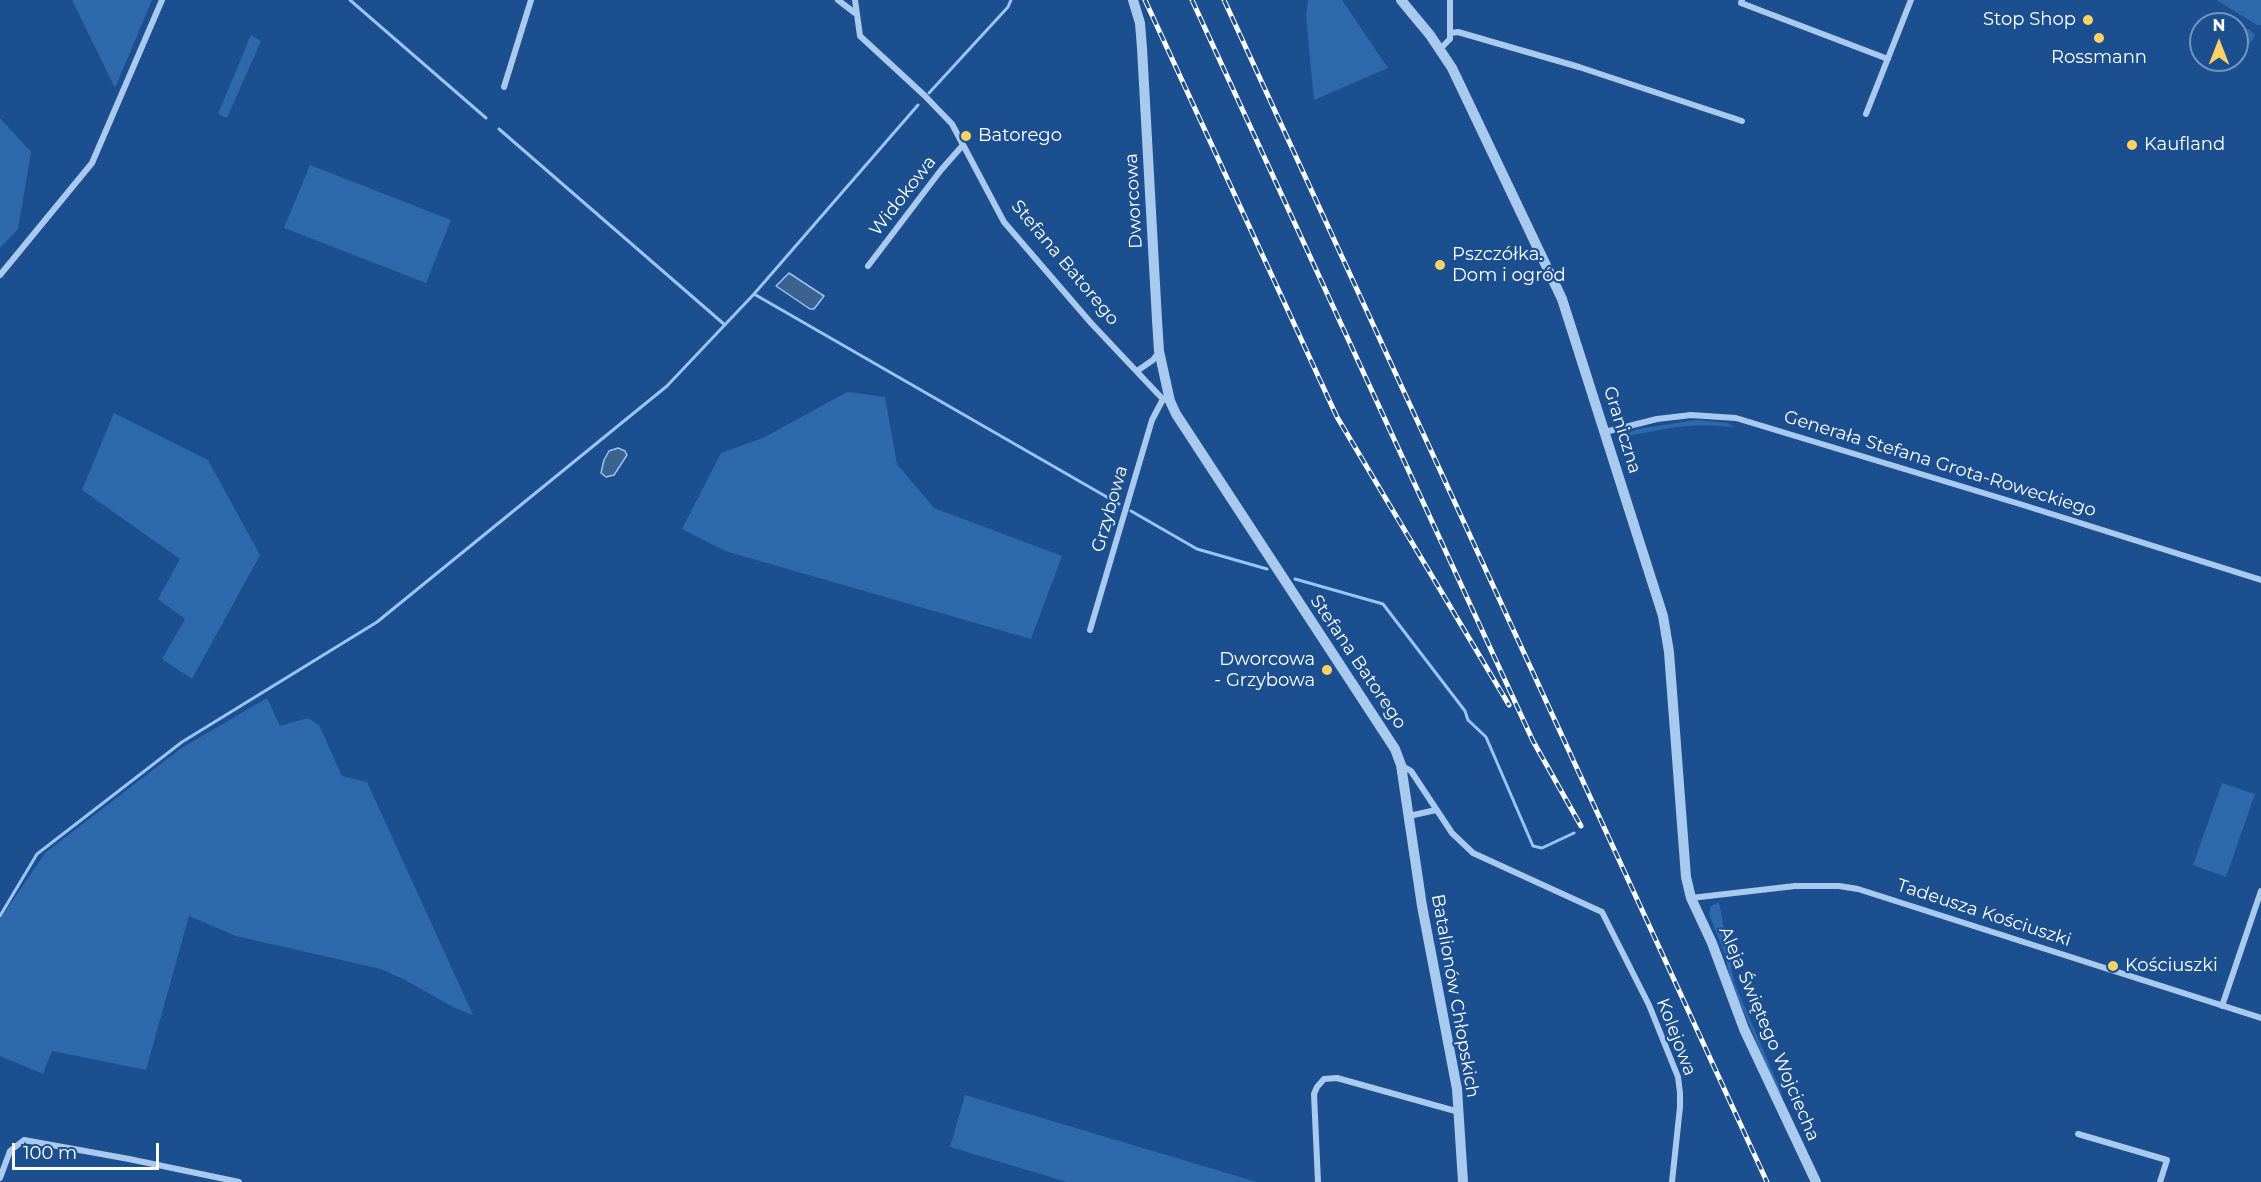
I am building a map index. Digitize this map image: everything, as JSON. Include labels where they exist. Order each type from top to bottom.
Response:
[{"type":"street","points":[[0,276],[92,163],[162,0]]},
{"type":"street","points":[[504,87],[531,0]]},
{"type":"street","points":[[838,0],[855,13]]},
{"type":"street","name":"Stefana Batorego","points":[[855,0],[860,36],[952,124],[1004,222],[1091,323],[1166,400],[1395,749],[1401,765],[1411,771],[1452,833],[1473,853],[1602,912]]},
{"type":"street","name":"Dworcowa","points":[[1133,0],[1140,23],[1160,351],[1166,400]]},
{"type":"street","name":"Graniczna","points":[[1401,0],[1452,68],[1562,299],[1605,432],[1663,616],[1669,652],[1686,877],[1691,898]]},
{"type":"street","points":[[1440,49],[1450,39],[1450,0]]},
{"type":"street","points":[[1866,114],[1911,0]]},
{"type":"street","points":[[1741,2],[1888,59]]},
{"type":"street","points":[[1451,33],[1458,32],[1579,67],[1742,121]]},
{"type":"street","name":"Widokowa","points":[[868,266],[941,170],[963,145]]},
{"type":"street","points":[[1137,371],[1153,360],[1160,351]]},
{"type":"street","name":"Grzybowa","points":[[1090,630],[1152,420],[1166,400]]},
{"type":"street","name":"Generała Stefana Grota-Roweckiego","points":[[1605,432],[1657,419],[1691,415],[1736,418],[2261,580]]},
{"type":"street","name":"Batalionów Chłopskich","points":[[1401,765],[1422,906],[1460,1112],[1463,1182]]},
{"type":"street","points":[[1409,816],[1436,810]]},
{"type":"street","name":"Tadeusza Kościuszki","points":[[1691,898],[1795,886],[1839,886],[1858,889],[2261,1018]]},
{"type":"street","points":[[2222,1006],[2261,891]]},
{"type":"street","name":"Aleja Świętego Wojciecha","points":[[1691,898],[1712,943],[1749,1039],[1816,1182]]},
{"type":"street","name":"Kolejowa","points":[[1602,912],[1649,1005],[1678,1077],[1680,1107],[1672,1182]]},
{"type":"street","points":[[1318,1182],[1314,1094],[1324,1079],[1336,1078],[1460,1112]]},
{"type":"street","points":[[2078,1134],[2167,1160],[2160,1182]]},
{"type":"street","points":[[0,1179],[10,1151],[24,1140],[239,1182]]},
{"type":"shaded area","points":[[72,0],[152,0],[115,88]]},
{"type":"shaded area","points":[[1308,0],[1342,0],[1388,68],[1314,100],[1306,17]]},
{"type":"shaded area","points":[[2216,0],[2261,0],[2261,25],[2249,20],[2249,12],[2236,12]]},
{"type":"shaded area","points":[[2249,29],[2255,35],[2249,45]]},
{"type":"shaded area","points":[[251,35],[261,41],[227,118],[218,114]]},
{"type":"shaded area","points":[[0,118],[31,152],[18,229],[0,248]]},
{"type":"shaded area","points":[[310,165],[451,220],[426,283],[284,228]]},
{"type":"shaded area","points":[[789,273],[824,296],[814,309],[810,309],[776,286]]},
{"type":"shaded area","points":[[847,392],[885,397],[897,464],[934,508],[1062,556],[1031,639],[725,551],[682,529],[721,453],[763,438]]},
{"type":"shaded area","points":[[114,413],[208,460],[260,555],[192,679],[162,659],[185,619],[158,599],[180,559],[82,490]]},
{"type":"shaded area","points":[[1696,420],[1727,423],[1735,427],[1704,425],[1676,427],[1627,436],[1628,433],[1638,429]]},
{"type":"shaded area","points":[[618,448],[625,451],[627,455],[614,475],[606,477],[601,473],[604,460],[609,451]]},
{"type":"shaded area","points":[[267,698],[280,726],[308,718],[319,725],[342,776],[367,782],[473,1015],[381,969],[236,936],[189,916],[146,1070],[52,1051],[43,1074],[0,1056],[0,919],[45,853],[180,749]]},
{"type":"shaded area","points":[[2222,783],[2255,794],[2226,877],[2193,865]]},
{"type":"shaded area","points":[[1719,902],[1734,982],[1783,1096],[1765,1062],[1731,982],[1725,955],[1709,914],[1711,906]]},
{"type":"shaded area","points":[[965,1095],[1257,1182],[1067,1182],[950,1147]]},
{"type":"waterway","points":[[350,0],[486,118]]},
{"type":"waterway","points":[[929,93],[1008,7],[1011,0]]},
{"type":"waterway","points":[[754,294],[918,105]]},
{"type":"waterway","points":[[499,129],[725,325]]},
{"type":"waterway","points":[[0,916],[37,854],[182,742],[377,622],[667,386],[754,294],[1119,504]]},
{"type":"waterway","points":[[1131,511],[1197,549],[1267,569]]},
{"type":"waterway","points":[[1295,579],[1383,604],[1465,711],[1468,720],[1486,737],[1533,846],[1542,848],[1574,833]]},
{"type":"railway","points":[[1145,0],[1337,417],[1509,705]]},
{"type":"railway","points":[[1192,0],[1533,741],[1581,826]]},
{"type":"railway","points":[[1224,0],[1767,1182]]},
{"type":"place","name":"Stop Shop","points":[[2088,20]]},
{"type":"place","name":"Rossmann","points":[[2099,38]]},
{"type":"place","name":"Batorego","points":[[966,136]]},
{"type":"place","name":"Kaufland","points":[[2132,145]]},
{"type":"place","name":"Pszczółka. Dom i ogród","points":[[1440,265]]},
{"type":"place","name":"Dworcowa - Grzybowa","points":[[1327,670]]},
{"type":"place","name":"Kościuszki","points":[[2113,966]]}]
